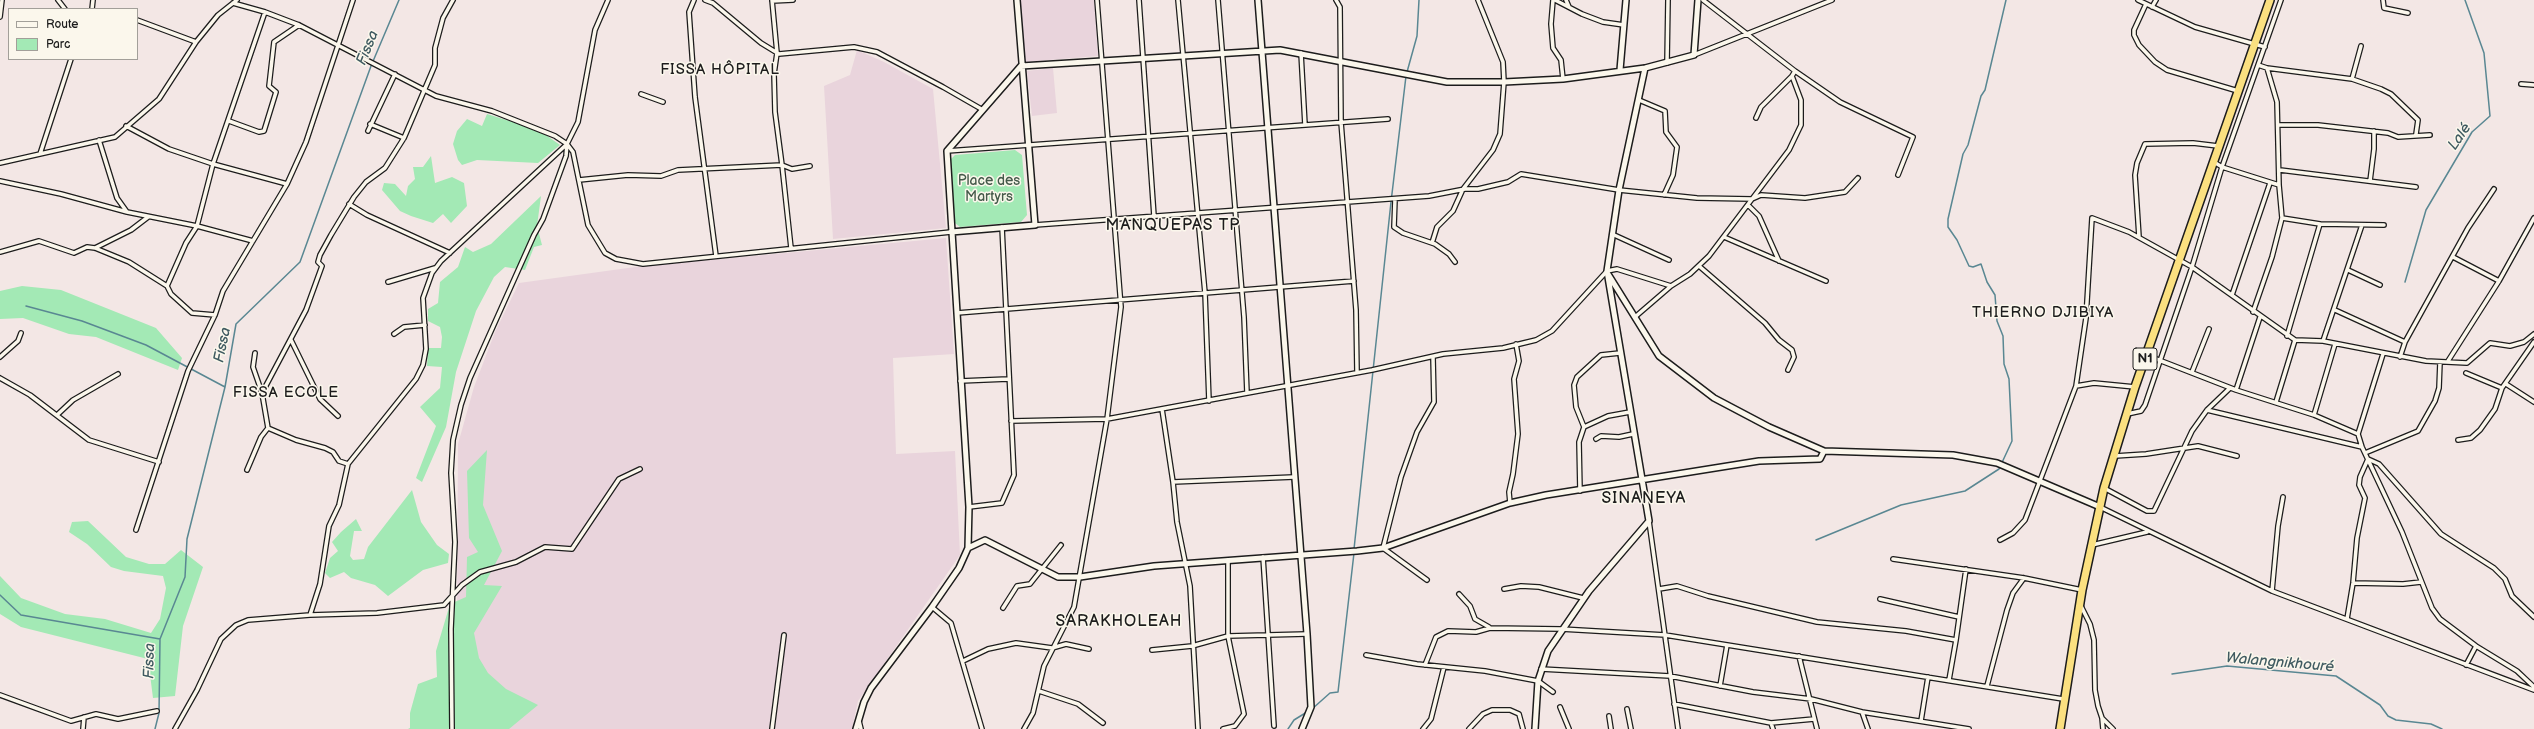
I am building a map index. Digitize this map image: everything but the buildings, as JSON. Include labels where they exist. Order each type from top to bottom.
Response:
[{"type":"highway","name":"N1","points":[[2060,729],[2082,590],[2104,488],[2135,387],[2178,259],[2256,43],[2270,0]]},
{"type":"street","points":[[0,17],[2,0]]},
{"type":"street","points":[[58,0],[64,8]]},
{"type":"street","points":[[0,163],[115,137],[159,99],[196,42],[218,15],[237,0]]},
{"type":"street","points":[[136,530],[188,370],[215,315],[223,291],[287,184],[309,135],[353,0]]},
{"type":"street","points":[[262,392],[306,310],[322,266],[318,262],[320,254],[349,204],[366,182],[385,168],[404,138],[435,65],[435,48],[443,18],[453,0]]},
{"type":"street","points":[[310,615],[320,584],[328,526],[339,505],[348,464],[416,379],[423,365],[426,349],[423,298],[427,283],[436,267],[450,253],[567,144],[578,122],[595,30],[608,0]]},
{"type":"street","points":[[694,0],[689,12],[695,97],[716,256]]},
{"type":"street","points":[[705,0],[713,3],[760,43],[777,53],[854,47],[877,52],[983,110]]},
{"type":"street","points":[[791,248],[775,112],[774,74],[777,53],[772,1],[793,0]]},
{"type":"street","points":[[1017,0],[1035,225]]},
{"type":"street","points":[[1024,729],[1033,713],[1044,666],[1074,607],[1107,420],[1121,300],[1097,0]]},
{"type":"street","points":[[1139,0],[1154,216]]},
{"type":"street","points":[[1178,0],[1198,213],[1204,293],[1209,401]]},
{"type":"street","points":[[1218,0],[1241,290],[1247,393]]},
{"type":"street","points":[[1258,0],[1307,634],[1311,706],[1309,715],[1302,729]]},
{"type":"street","points":[[1336,0],[1340,6],[1342,122],[1354,281],[1357,372]]},
{"type":"street","points":[[1432,243],[1437,226],[1453,211],[1463,189],[1498,142],[1504,82],[1503,62],[1498,46],[1478,0]]},
{"type":"street","points":[[1563,79],[1561,60],[1553,48],[1551,24],[1554,0],[1603,22],[1624,25]]},
{"type":"street","points":[[1566,0],[1570,8]]},
{"type":"street","points":[[1620,70],[1626,0]]},
{"type":"street","points":[[1667,63],[1668,0]]},
{"type":"street","points":[[1694,55],[1698,0]]},
{"type":"street","points":[[1703,0],[1795,71],[1840,102],[1913,137],[1898,175]]},
{"type":"street","points":[[856,729],[864,702],[874,684],[932,607],[959,568],[968,548],[969,507],[960,381],[947,151],[1022,66],[1280,50],[1340,60],[1447,82],[1504,82],[1563,79],[1620,70],[1645,68],[1667,63],[1750,35],[1832,0]]},
{"type":"street","points":[[2138,0],[2195,27],[2256,43],[2264,47]]},
{"type":"street","points":[[2152,7],[2156,0]]},
{"type":"street","points":[[2126,415],[2141,411],[2145,405],[2192,267],[2222,167],[2281,0]]},
{"type":"street","points":[[2383,0],[2384,8],[2408,13]]},
{"type":"street","points":[[233,3],[265,12],[299,25],[436,96],[538,127],[567,144],[577,163],[588,225],[605,253],[616,259],[643,264],[1002,227],[1428,196],[1463,189],[1478,189],[1508,182],[1521,174],[1619,190],[1664,195],[1752,199],[1761,195],[1805,198],[1845,192],[1858,178]]},
{"type":"street","points":[[2146,4],[2134,30],[2134,35],[2139,45],[2155,62],[2167,70],[2238,91]]},
{"type":"street","points":[[167,286],[186,243],[197,226],[213,164],[229,121],[241,77],[265,12]]},
{"type":"street","points":[[138,20],[196,42]]},
{"type":"street","points":[[229,121],[259,132],[264,131],[276,92],[270,86],[274,42],[299,25]]},
{"type":"street","points":[[2352,79],[2361,46]]},
{"type":"street","points":[[1301,53],[1305,125]]},
{"type":"street","points":[[40,154],[71,60]]},
{"type":"street","points":[[2258,65],[2267,68],[2352,79],[2391,94],[2418,120],[2416,134]]},
{"type":"street","points":[[1645,68],[1619,190],[1611,233],[1607,271],[1659,589],[1678,729]]},
{"type":"street","points":[[2253,312],[2272,257],[2282,218],[2279,185],[2280,170],[2277,102],[2267,68]]},
{"type":"street","points":[[1756,118],[1760,107],[1792,76],[1795,71]]},
{"type":"street","points":[[368,131],[395,74]]},
{"type":"street","points":[[1634,317],[1671,286],[1699,266],[1724,237],[1789,150],[1801,125],[1801,100],[1792,76]]},
{"type":"street","points":[[2521,84],[2534,85]]},
{"type":"street","points":[[641,94],[663,102]]},
{"type":"street","points":[[1639,100],[1665,111],[1666,132],[1677,146],[1673,174],[1664,195]]},
{"type":"street","points":[[947,151],[1388,119]]},
{"type":"street","points":[[370,124],[404,138]]},
{"type":"street","points":[[2278,125],[2318,125],[2388,132],[2398,137],[2416,134],[2430,135]]},
{"type":"street","points":[[126,126],[169,149],[213,164],[287,184]]},
{"type":"street","points":[[2370,181],[2374,149],[2374,131]]},
{"type":"street","points":[[99,140],[117,198],[127,212]]},
{"type":"street","points":[[2139,237],[2135,175],[2137,163],[2145,144],[2193,143],[2218,146]]},
{"type":"street","points":[[452,729],[451,628],[454,594],[451,473],[453,440],[461,404],[473,371],[543,220],[566,156],[567,144]]},
{"type":"street","points":[[2213,161],[2222,167],[2279,185]]},
{"type":"street","points":[[579,180],[628,175],[661,176],[678,170],[705,170],[782,165],[792,169],[810,166]]},
{"type":"street","points":[[2280,170],[2416,187]]},
{"type":"street","points":[[0,181],[61,194],[148,217],[197,226],[253,241]]},
{"type":"street","points":[[2232,295],[2270,183]]},
{"type":"street","points":[[2400,356],[2405,342],[2468,228],[2494,189]]},
{"type":"street","points":[[1392,199],[1394,227],[1402,233],[1432,243],[1443,249],[1455,262]]},
{"type":"street","points":[[349,204],[367,215],[450,253]]},
{"type":"street","points":[[1748,205],[1759,216],[1779,261]]},
{"type":"street","points":[[95,248],[131,230],[148,217]]},
{"type":"street","points":[[2000,540],[2013,533],[2025,520],[2076,386],[2086,318],[2092,218],[2139,237],[2192,267],[2260,317],[2295,340],[2323,341],[2383,354],[2440,362],[2448,361],[2467,363],[2490,342],[2510,346],[2524,342],[2534,334]]},
{"type":"street","points":[[2282,218],[2320,224],[2384,225]]},
{"type":"street","points":[[2448,361],[2499,281],[2534,218]]},
{"type":"street","points":[[2287,336],[2320,224]]},
{"type":"street","points":[[2323,341],[2335,310],[2362,225]]},
{"type":"street","points":[[969,507],[1002,503],[1014,476],[1008,378],[1007,309],[1002,227]]},
{"type":"street","points":[[1611,233],[1669,260]]},
{"type":"street","points":[[1724,237],[1826,282]]},
{"type":"street","points":[[0,252],[39,241],[74,253],[87,247],[95,248],[129,262],[167,286],[171,294],[192,313],[215,315]]},
{"type":"street","points":[[2453,257],[2499,281]]},
{"type":"street","points":[[1699,266],[1765,323],[1779,340],[1792,350],[1794,357],[1788,370]]},
{"type":"street","points":[[388,282],[436,267]]},
{"type":"street","points":[[1011,421],[1107,420],[1287,385],[1374,370],[1433,356],[1536,340],[1552,331],[1607,271],[1617,269],[1671,286]]},
{"type":"street","points":[[2348,270],[2380,285]]},
{"type":"street","points":[[1607,271],[1659,356],[1714,398],[1768,427],[1824,451],[1953,455],[1997,463],[2100,507],[2147,532],[2272,591],[2534,690]]},
{"type":"street","points":[[956,313],[1354,281]]},
{"type":"street","points":[[2335,310],[2405,342]]},
{"type":"street","points":[[2236,390],[2260,317]]},
{"type":"street","points":[[394,334],[404,327],[425,325]]},
{"type":"street","points":[[2192,372],[2209,329]]},
{"type":"street","points":[[0,357],[18,341],[21,333]]},
{"type":"street","points":[[291,340],[320,399],[338,416]]},
{"type":"street","points":[[2276,402],[2295,340]]},
{"type":"street","points":[[2458,440],[2471,438],[2480,430],[2495,409],[2502,388],[2534,342]]},
{"type":"street","points":[[1510,503],[1508,492],[1513,474],[1518,434],[1514,379],[1519,361],[1516,344]]},
{"type":"street","points":[[2314,415],[2335,344]]},
{"type":"street","points":[[247,470],[261,437],[268,428],[262,392],[253,367],[255,353]]},
{"type":"street","points":[[1580,491],[1578,472],[1579,442],[1584,427],[1576,407],[1574,385],[1577,377],[1601,355],[1620,353]]},
{"type":"street","points":[[2146,354],[2230,388],[2314,415],[2358,434]]},
{"type":"street","points":[[2383,354],[2358,434],[2362,447],[2402,532],[2432,608],[2440,619],[2476,646],[2517,670],[2534,687]]},
{"type":"street","points":[[1382,548],[1401,476],[1417,432],[1434,402],[1433,356]]},
{"type":"street","points":[[2365,453],[2418,431],[2435,401],[2438,388],[2440,362]]},
{"type":"street","points":[[2466,373],[2502,388]]},
{"type":"street","points":[[57,415],[73,400],[118,374]]},
{"type":"street","points":[[0,378],[30,395],[90,440],[159,462]]},
{"type":"street","points":[[960,381],[1008,378]]},
{"type":"street","points":[[2076,386],[2094,383],[2135,387]]},
{"type":"street","points":[[2506,384],[2534,402]]},
{"type":"street","points":[[2104,488],[2147,511],[2154,511],[2192,431],[2207,410],[2230,388]]},
{"type":"street","points":[[1162,409],[1173,482],[1177,522],[1190,586],[1192,646],[1198,729]]},
{"type":"street","points":[[2207,410],[2362,447]]},
{"type":"street","points":[[1584,427],[1608,416],[1630,412]]},
{"type":"street","points":[[268,428],[296,440],[325,448],[333,452],[339,461],[348,464]]},
{"type":"street","points":[[1596,439],[1601,436],[1619,437],[1634,434]]},
{"type":"street","points":[[2114,456],[2184,449],[2198,446],[2237,456]]},
{"type":"street","points":[[968,548],[985,540],[1058,578],[1080,577],[1102,572],[1185,563],[1300,554],[1351,552],[1382,548],[1510,503],[1546,495],[1580,491],[1760,461],[1820,458],[1824,451]]},
{"type":"street","points":[[2347,619],[2353,583],[2357,538],[2365,498],[2359,485],[2360,476],[2368,459]]},
{"type":"street","points":[[2368,459],[2379,464],[2441,534],[2494,568],[2505,579],[2512,596],[2534,617]]},
{"type":"street","points":[[175,729],[222,639],[236,625],[248,620],[310,615],[377,613],[444,605],[454,594],[480,572],[516,562],[545,547],[572,549],[619,479],[640,469]]},
{"type":"street","points":[[1173,482],[1294,477]]},
{"type":"street","points":[[2272,591],[2278,526],[2283,498]]},
{"type":"street","points":[[1535,729],[1540,669],[1548,651],[1561,629],[1583,598],[1648,521]]},
{"type":"street","points":[[2092,545],[2147,532]]},
{"type":"street","points":[[1003,608],[1017,586],[1030,584],[1061,545]]},
{"type":"street","points":[[1382,548],[1427,580]]},
{"type":"street","points":[[1263,557],[1274,726]]},
{"type":"street","points":[[1893,559],[2024,578],[2082,590]]},
{"type":"street","points":[[1223,729],[1235,726],[1244,714],[1228,636],[1228,560]]},
{"type":"street","points":[[1949,680],[1966,569]]},
{"type":"street","points":[[1987,686],[2013,593],[2024,578]]},
{"type":"street","points":[[2353,583],[2404,584],[2421,582]]},
{"type":"street","points":[[1659,589],[1677,586],[1708,596],[1817,622],[1906,630],[1956,640]]},
{"type":"street","points":[[1504,589],[1539,587],[1583,598]]},
{"type":"street","points":[[1459,594],[1470,606],[1475,619],[1490,628]]},
{"type":"street","points":[[1880,599],[1959,617]]},
{"type":"street","points":[[2080,606],[2090,624],[2094,640],[2095,690],[2102,718],[2103,729]]},
{"type":"street","points":[[932,607],[950,623],[963,661],[982,729]]},
{"type":"street","points":[[1425,665],[1436,636],[1448,631],[1476,632],[1490,628],[1561,629],[1665,635],[2064,698]]},
{"type":"street","points":[[1152,650],[1192,646],[1228,636],[1268,637],[1307,634]]},
{"type":"street","points":[[772,729],[784,635]]},
{"type":"street","points":[[963,661],[988,649],[1016,643],[1052,648],[1066,644],[1089,649]]},
{"type":"street","points":[[1720,686],[1727,645]]},
{"type":"street","points":[[2466,665],[2476,646]]},
{"type":"street","points":[[1366,656],[1425,665],[1484,671],[1538,681],[1553,692]]},
{"type":"street","points":[[1799,656],[1811,699],[1814,719],[1818,729]]},
{"type":"street","points":[[1423,729],[1431,719],[1444,667]]},
{"type":"street","points":[[1540,669],[1670,676],[1720,686],[1811,699],[1862,712],[1969,729]]},
{"type":"street","points":[[1921,721],[1928,677]]},
{"type":"street","points":[[1039,691],[1078,704],[1103,723]]},
{"type":"street","points":[[0,695],[71,721],[96,714],[118,719],[157,711]]},
{"type":"street","points":[[1674,704],[1771,723],[1814,719]]},
{"type":"street","points":[[1560,707],[1569,729]]},
{"type":"street","points":[[1627,709],[1631,729]]},
{"type":"street","points":[[1469,729],[1483,714],[1492,710],[1510,710],[1519,714],[1523,729]]},
{"type":"street","points":[[1862,712],[1868,729]]},
{"type":"street","points":[[1609,716],[1611,729]]},
{"type":"street","points":[[83,729],[84,717]]},
{"type":"street","points":[[2102,718],[2113,729]]},
{"type":"street","points":[[858,720],[861,729]]},
{"type":"street","points":[[1771,723],[1773,729]]},
{"type":"shaded area","points":[[1020,0],[1094,0],[1098,56],[1025,62]]},
{"type":"shaded area","points":[[857,50],[884,62],[933,89],[946,228],[833,239],[824,86],[850,75]]},
{"type":"shaded area","points":[[1053,68],[1057,113],[1032,116],[1027,71]]},
{"type":"shaded area","points":[[946,238],[954,354],[893,358],[896,454],[955,451],[960,555],[858,701],[852,729],[466,729],[457,626],[458,444],[474,387],[495,332],[519,283],[635,267]]},
{"type":"green space","points":[[487,114],[539,130],[560,145],[538,163],[477,160],[462,165],[458,160],[453,144],[457,131],[467,119],[482,126]]},
{"type":"green space","name":"Place des Martyrs","points":[[1015,150],[1022,155],[1027,215],[1021,222],[960,227],[955,223],[950,160],[955,155]]},
{"type":"green space","points":[[431,156],[435,183],[452,177],[464,183],[467,206],[451,223],[443,214],[433,223],[400,211],[382,190],[384,183],[395,184],[406,196],[408,186],[415,179],[413,167],[423,167]]},
{"type":"green space","points":[[541,196],[537,226],[542,245],[534,247],[525,270],[505,267],[494,277],[476,311],[456,372],[446,427],[422,482],[416,478],[436,426],[420,407],[440,388],[442,367],[427,366],[428,348],[441,348],[442,337],[440,327],[428,321],[428,309],[438,303],[440,282],[458,267],[465,247],[473,252],[491,244]]},
{"type":"green space","points":[[22,286],[61,290],[156,328],[182,358],[178,370],[96,337],[69,334],[23,318],[0,319],[0,291]]},
{"type":"green space","points":[[487,450],[483,505],[502,551],[484,585],[502,586],[474,633],[479,658],[488,673],[506,689],[538,705],[509,729],[408,729],[410,728],[410,713],[418,684],[437,677],[436,651],[450,604],[466,597],[467,557],[478,552],[469,538],[467,471]]},
{"type":"green space","points":[[412,490],[421,522],[437,545],[449,554],[448,563],[423,570],[388,596],[375,585],[351,578],[344,572],[330,578],[325,573],[330,558],[338,551],[332,542],[341,532],[356,519],[362,531],[354,531],[350,556],[353,560],[364,559],[368,547]]},
{"type":"green space","points":[[88,521],[126,557],[149,564],[165,564],[181,550],[203,567],[183,626],[175,696],[153,698],[148,659],[21,627],[0,614],[0,576],[21,598],[65,614],[105,619],[151,633],[160,619],[166,588],[163,576],[124,571],[111,567],[87,544],[69,532],[72,522]]},
{"type":"waterway","name":"Fissa","points":[[155,729],[159,713],[160,639],[185,577],[187,539],[225,387],[236,324],[300,262],[371,66],[399,0]]},
{"type":"waterway","points":[[1407,72],[1417,36],[1419,0]]},
{"type":"waterway","points":[[1816,540],[1901,505],[1965,491],[1999,469],[2012,441],[2009,379],[2004,364],[2003,336],[1997,321],[1995,295],[1987,282],[1981,264],[1973,267],[1969,266],[1957,240],[1948,227],[1948,219],[1963,154],[1968,145],[1981,96],[1985,90],[2006,0]]},
{"type":"waterway","name":"Lalé","points":[[2405,282],[2426,210],[2472,132],[2490,116],[2484,53],[2465,0]]},
{"type":"waterway","points":[[1354,549],[1406,76]]},
{"type":"waterway","points":[[26,306],[82,321],[146,345],[225,387]]},
{"type":"waterway","points":[[1312,709],[1330,693],[1338,692],[1354,553]]},
{"type":"waterway","points":[[0,595],[21,615],[160,639]]},
{"type":"waterway","name":"Walangnikhouré","points":[[2172,674],[2227,666],[2336,676],[2380,705],[2388,716],[2396,720],[2431,724],[2442,729]]},
{"type":"waterway","points":[[1288,729],[1294,720],[1307,712]]},
{"type":"district","name":"FISSA HÔPITAL","points":[[720,70]]},
{"type":"district","name":"MANQUEPAS TP","points":[[1173,226]]},
{"type":"district","name":"THIERNO DJIBIYA","points":[[2043,313]]},
{"type":"district","name":"FISSA ECOLE","points":[[286,393]]},
{"type":"district","name":"SINANEYA","points":[[1644,499]]},
{"type":"district","name":"SARAKHOLEAH","points":[[1119,622]]}]
